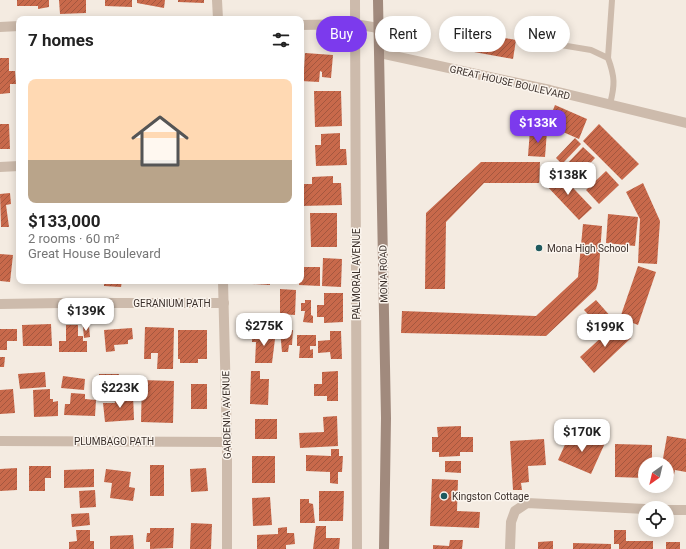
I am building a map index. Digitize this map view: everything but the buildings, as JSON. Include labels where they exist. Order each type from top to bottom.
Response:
[{"type":"street","points":[[217,0],[218,16]]},
{"type":"street","name":"PALMORAL AVENUE","points":[[355,0],[355,16]]},
{"type":"street","name":"MONA ROAD","points":[[378,0],[378,16]]},
{"type":"street","points":[[304,25],[316,25]]},
{"type":"street","points":[[0,27],[16,26]]},
{"type":"street","name":"PALMORAL AVENUE","points":[[355,52],[357,549]]},
{"type":"street","name":"MONA ROAD","points":[[380,53],[386,418],[384,549]]},
{"type":"street","name":"GREAT HOUSE BOULEVARD","points":[[380,53],[610,104],[686,123]]},
{"type":"street","points":[[0,167],[16,166]]},
{"type":"street","name":"GARDENIA AVENUE","points":[[223,284],[227,442],[227,549]]},
{"type":"street","name":"GERANIUM PATH","points":[[0,304],[224,303]]},
{"type":"street","name":"PLUMBAGO PATH","points":[[0,441],[227,442]]},
{"type":"street","points":[[510,549],[511,522],[515,511],[527,503],[638,509]]},
{"type":"street","points":[[674,510],[686,510]]},
{"type":"lane","points":[[610,104],[615,85],[613,72],[608,58],[612,0]]},
{"type":"lane","points":[[570,46],[591,50],[608,58]]},
{"type":"place","name":"Mona High School","points":[[539,248]]},
{"type":"place","name":"Kingston Cottage","points":[[444,496]]}]
